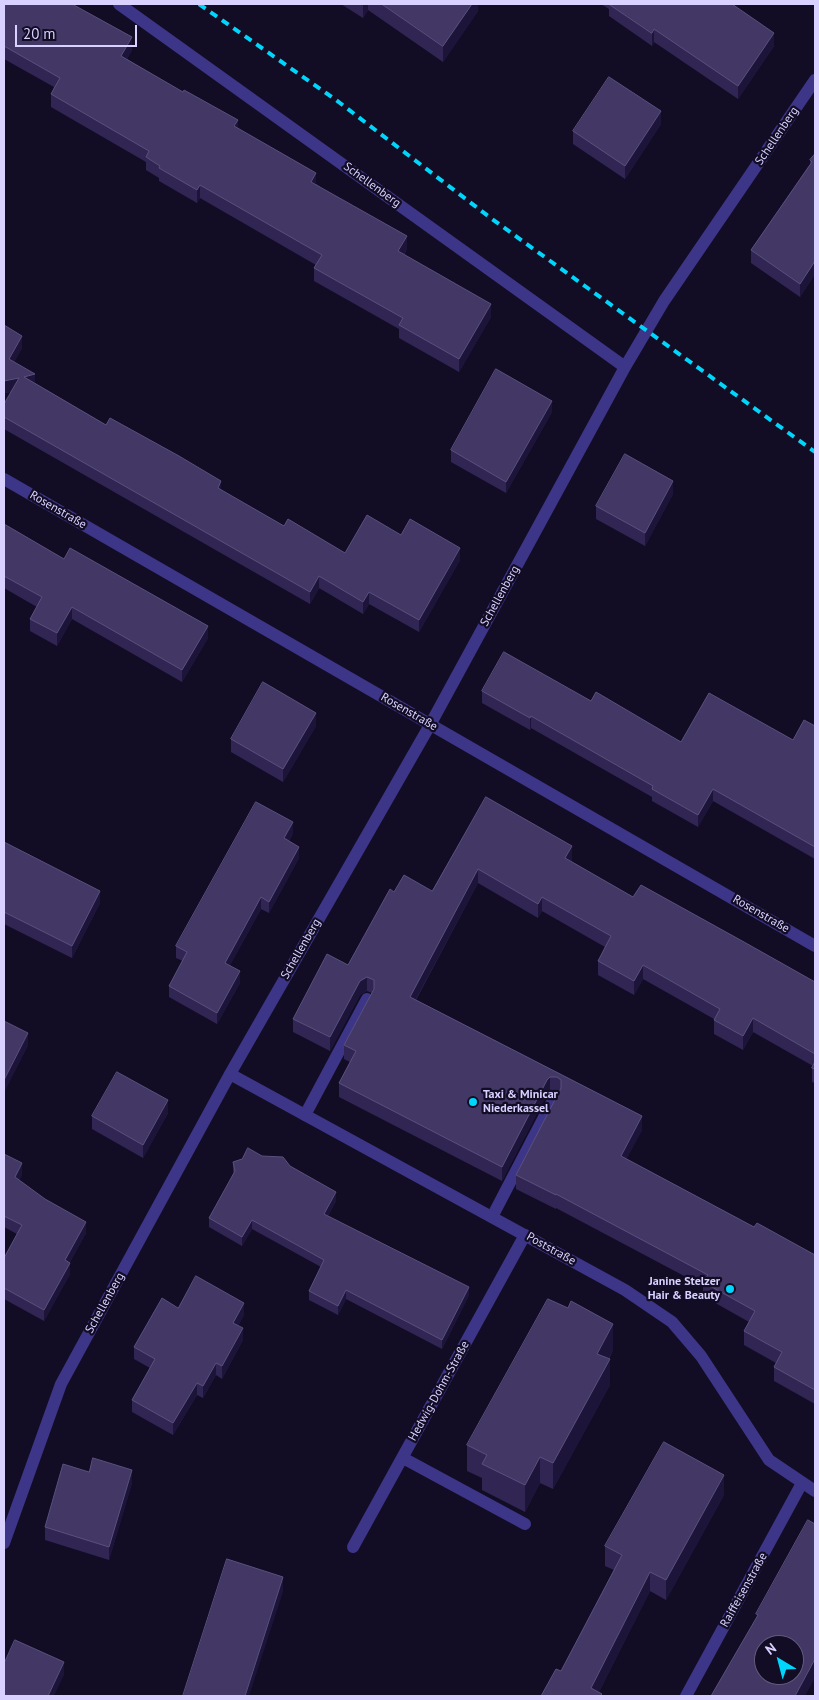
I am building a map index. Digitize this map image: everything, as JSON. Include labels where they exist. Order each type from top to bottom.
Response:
[{"type":"street","name":"Schellenberg","points":[[119,4],[625,367]]},
{"type":"street","name":"Schellenberg","points":[[4,1543],[61,1384],[230,1074],[430,724],[625,367],[664,302],[815,80]]},
{"type":"street","name":"Rosenstraße","points":[[4,479],[815,946]]},
{"type":"street","points":[[305,1115],[367,999]]},
{"type":"street","name":"Poststraße","points":[[230,1074],[625,1290],[672,1322],[701,1356],[769,1460],[815,1491]]},
{"type":"street","points":[[492,1217],[554,1098]]},
{"type":"street","name":"Hedwig-Dohm-Straße","points":[[353,1547],[526,1235]]},
{"type":"street","points":[[402,1458],[525,1524]]},
{"type":"street","name":"Raiffeisenstraße","points":[[686,1696],[802,1483]]},
{"type":"building","points":[[4,4],[72,4],[132,37],[121,56],[183,92],[184,90],[238,120],[234,126],[316,173],[311,182],[407,236],[398,251],[491,304],[459,359],[399,325],[403,318],[314,268],[322,255],[200,185],[197,190],[159,168],[160,166],[146,157],[149,151],[51,94],[60,78],[4,46]]},
{"type":"building","points":[[382,4],[472,4],[443,46]]},
{"type":"building","points":[[609,4],[732,4],[774,33],[738,86],[654,29],[652,33]]},
{"type":"building","points":[[609,77],[661,111],[625,166],[573,131]]},
{"type":"building","points":[[815,154],[815,261],[800,284],[751,250],[812,162],[810,160]]},
{"type":"building","points":[[4,325],[22,336],[9,359],[35,374],[24,377],[106,425],[110,418],[179,456],[221,481],[218,488],[284,526],[288,519],[345,553],[367,515],[401,535],[410,519],[460,548],[419,620],[369,592],[363,602],[319,576],[310,592],[4,417],[4,404],[19,378],[4,381]]},
{"type":"building","points":[[496,369],[552,401],[506,482],[451,450]]},
{"type":"building","points":[[625,454],[673,481],[645,533],[596,506]]},
{"type":"building","points":[[4,524],[64,559],[70,548],[208,626],[182,670],[72,607],[57,633],[30,619],[42,597],[4,576]]},
{"type":"building","points":[[504,652],[591,701],[596,692],[681,742],[709,693],[793,740],[804,720],[815,726],[815,847],[713,789],[698,815],[652,789],[653,786],[531,716],[530,718],[482,691]]},
{"type":"building","points":[[263,682],[316,713],[283,769],[231,739]]},
{"type":"building","points":[[486,797],[572,846],[565,858],[633,897],[641,885],[815,982],[815,1054],[753,1018],[743,1036],[714,1020],[720,1009],[643,965],[634,981],[598,961],[611,936],[542,897],[538,904],[478,869],[410,997],[642,1116],[621,1156],[754,1227],[757,1223],[815,1255],[815,1390],[774,1367],[782,1352],[744,1331],[755,1311],[703,1282],[708,1275],[556,1194],[516,1175],[561,1088],[561,1080],[557,1077],[550,1077],[547,1080],[502,1167],[339,1083],[356,1051],[344,1045],[374,989],[374,980],[367,977],[360,981],[330,1037],[293,1019],[327,954],[348,965],[390,889],[394,892],[404,875],[432,891]]},
{"type":"building","points":[[256,802],[293,822],[284,838],[299,847],[269,902],[261,897],[225,963],[240,971],[217,1013],[169,986],[187,952],[176,946]]},
{"type":"building","points":[[4,842],[100,891],[72,946],[4,912]]},
{"type":"building","points":[[4,1021],[28,1033],[4,1080]]},
{"type":"building","points":[[117,1072],[168,1100],[143,1145],[92,1116]]},
{"type":"building","points":[[248,1148],[262,1156],[283,1157],[290,1166],[336,1192],[324,1214],[469,1287],[442,1340],[346,1290],[338,1306],[309,1291],[324,1260],[252,1220],[242,1237],[209,1218],[235,1171],[233,1162],[242,1159]]},
{"type":"building","points":[[4,1154],[22,1163],[15,1177],[45,1199],[86,1222],[65,1260],[70,1263],[44,1310],[4,1288],[4,1258],[22,1225],[4,1216]]},
{"type":"building","points":[[196,1276],[244,1303],[233,1323],[243,1328],[222,1366],[216,1363],[203,1386],[197,1383],[173,1423],[132,1400],[155,1359],[134,1347],[162,1298],[178,1308]]},
{"type":"building","points":[[548,1299],[568,1308],[571,1301],[613,1324],[597,1354],[610,1359],[553,1463],[540,1457],[525,1485],[482,1464],[487,1455],[467,1445]]},
{"type":"building","points":[[664,1442],[724,1475],[666,1580],[650,1572],[591,1688],[602,1694],[600,1696],[541,1696],[556,1669],[561,1671],[622,1555],[605,1546]]},
{"type":"building","points":[[93,1458],[132,1470],[109,1547],[45,1527],[63,1464],[89,1472]]},
{"type":"building","points":[[808,1520],[815,1524],[815,1659],[804,1679],[804,1635],[754,1635],[754,1685],[801,1685],[795,1696],[711,1696],[758,1615],[756,1614]]},
{"type":"building","points":[[227,1559],[283,1577],[245,1696],[183,1696]]},
{"type":"building","points":[[15,1640],[64,1662],[48,1696],[4,1696],[4,1664]]},
{"type":"railway","points":[[199,4],[336,100],[492,219],[815,452]]},
{"type":"place","name":"Taxi & Minicar Niederkassel","points":[[473,1102]]},
{"type":"place","name":"Janine Stelzer Hair & Beauty","points":[[730,1289]]}]
